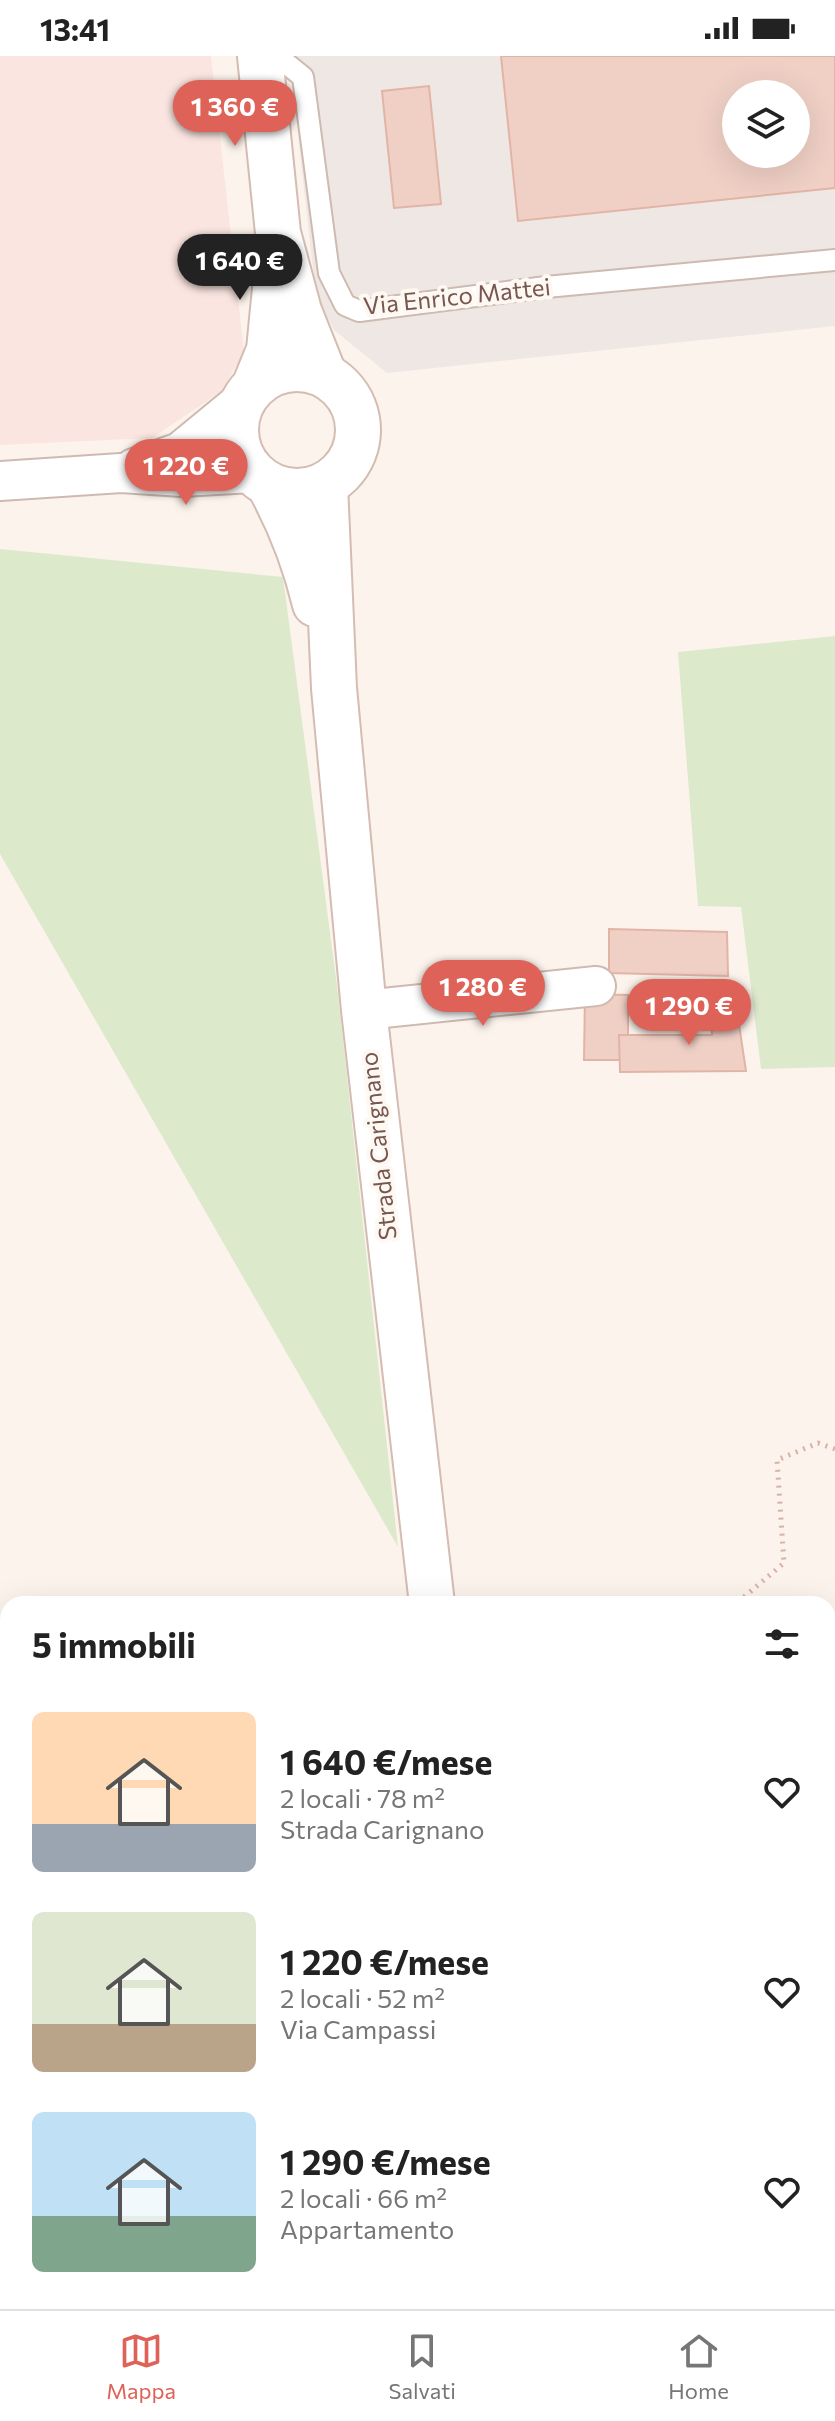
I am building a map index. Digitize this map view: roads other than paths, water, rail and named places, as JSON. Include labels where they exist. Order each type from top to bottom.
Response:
[{"type":"street","points":[[260,56],[278,233],[299,311],[324,374]]},
{"type":"street","points":[[260,479],[239,450],[235,423],[269,350],[278,233]]},
{"type":"street","points":[[0,481],[121,473],[260,479],[301,492],[325,485],[349,464],[360,433],[355,406],[343,388],[324,374],[295,368],[278,371],[249,391],[180,452],[121,473]]},
{"type":"street","name":"Strada Carignano","points":[[260,479],[286,516],[308,575],[334,688]]},
{"type":"street","name":"Strada Carignano","points":[[325,485],[334,688],[364,1010],[431,1596]]},
{"type":"street","points":[[364,1010],[596,986]]},
{"type":"lane","name":"Via Enrico Mattei","points":[[277,56],[303,77],[329,273],[345,305],[359,311],[546,287],[835,260]]}]
